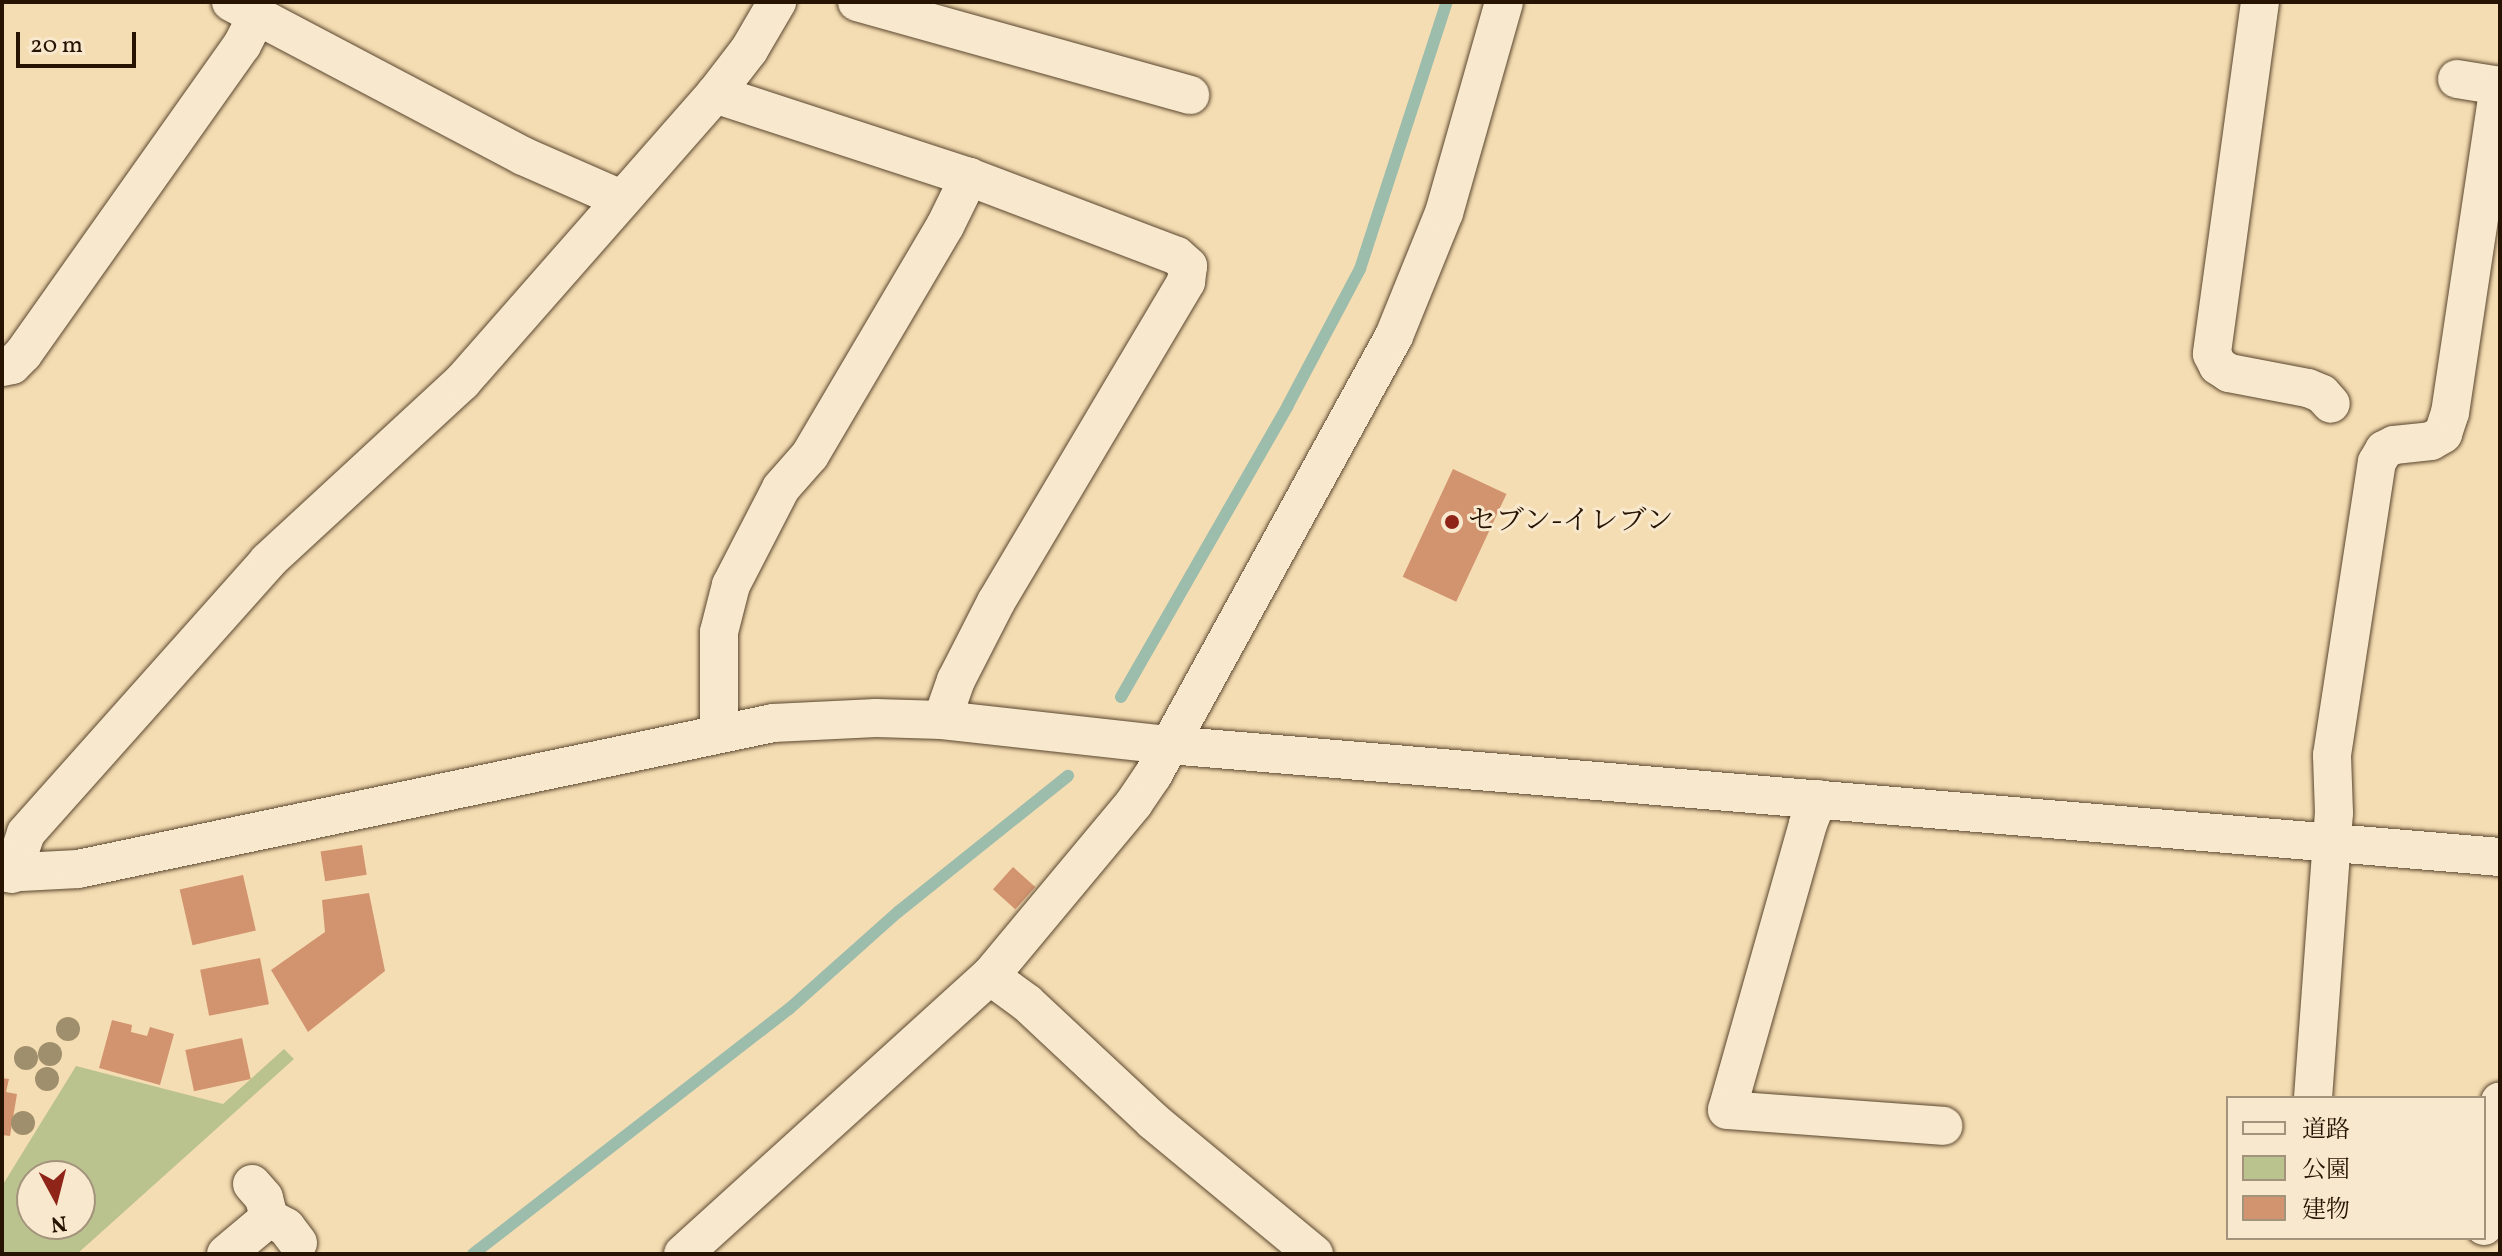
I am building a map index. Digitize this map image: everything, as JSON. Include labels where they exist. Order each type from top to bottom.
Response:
[{"type":"street","points":[[777,2],[749,50],[715,94],[462,382],[268,561],[26,833],[7,873],[78,869],[719,733],[827,719],[942,720],[1169,745],[2500,857]]},
{"type":"street","points":[[857,2],[1190,95]]},
{"type":"street","points":[[683,1254],[990,976],[1134,803],[1394,336],[1444,213],[1504,2]]},
{"type":"street","points":[[2260,2],[2212,354],[2218,366],[2229,373],[2308,388],[2322,394],[2331,404]]},
{"type":"street","points":[[2,367],[12,365],[23,354],[242,45],[244,10],[523,156],[621,199]]},
{"type":"street","points":[[2313,1096],[2334,813],[2332,755],[2377,462],[2384,450],[2394,445],[2431,441],[2443,434],[2450,413],[2500,86],[2457,79]]},
{"type":"street","points":[[715,94],[969,177],[1177,256],[1188,266],[1186,282],[996,602],[956,680],[942,720]]},
{"type":"street","points":[[719,733],[719,632],[731,585],[781,488],[810,455],[945,226],[969,177]]},
{"type":"street","points":[[1818,799],[1808,824],[1727,1110],[1943,1126]]},
{"type":"street","points":[[990,976],[1027,1003],[1153,1121],[1314,1254]]},
{"type":"street","points":[[2486,1219],[2491,1200],[2500,1101]]},
{"type":"street","points":[[252,1184],[264,1198],[269,1218],[286,1227],[298,1243]]},
{"type":"street","points":[[226,1254],[269,1218]]},
{"type":"green space","points":[[284,1049],[294,1059],[96,1237],[96,1160],[18,1160],[76,1066],[223,1104]]},
{"type":"green space","points":[[16,1163],[16,1240],[93,1240],[77,1254],[2,1254],[2,1186]]},
{"type":"building","points":[[1453,469],[1506,494],[1456,602],[1403,577]]},
{"type":"building","points":[[362,845],[367,875],[325,881],[321,852]]},
{"type":"building","points":[[1013,867],[1035,887],[1015,909],[993,889]]},
{"type":"building","points":[[243,875],[256,931],[192,945],[180,890]]},
{"type":"building","points":[[369,893],[385,971],[308,1032],[271,970],[325,932],[322,900]]},
{"type":"building","points":[[260,958],[269,1004],[209,1016],[200,970]]},
{"type":"building","points":[[112,1020],[132,1025],[131,1032],[147,1036],[150,1027],[174,1034],[160,1085],[99,1068]]},
{"type":"building","points":[[242,1038],[251,1079],[194,1091],[185,1050]]},
{"type":"building","points":[[2,1078],[9,1079],[6,1092],[17,1094],[10,1136],[2,1135]]},
{"type":"waterway","points":[[1121,697],[1288,405],[1360,269],[1447,2]]},
{"type":"waterway","points":[[473,1254],[789,1009],[898,912],[1068,776]]},
{"type":"place","name":"セブン-イレブン","points":[[1452,522]]}]
